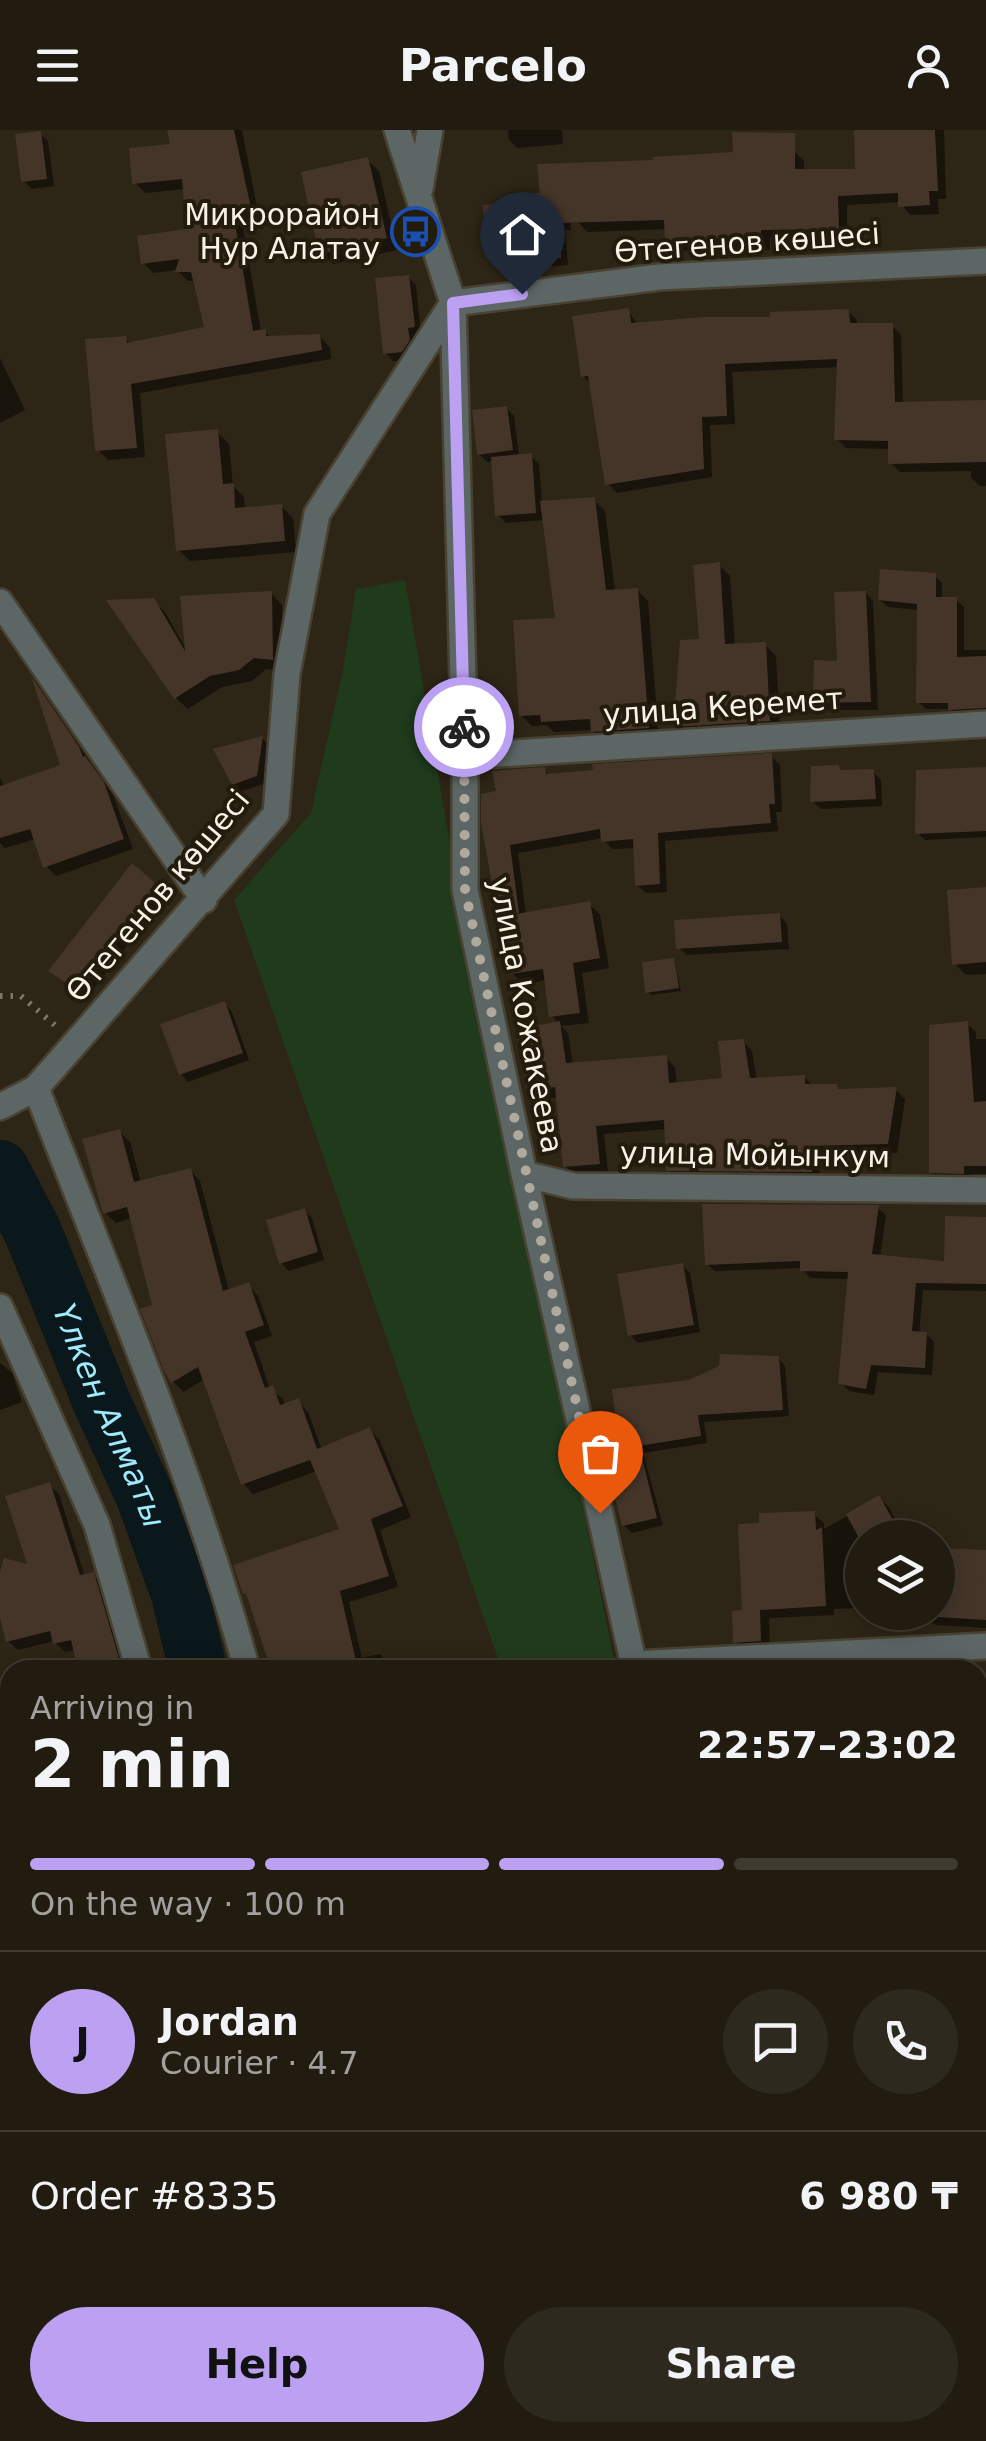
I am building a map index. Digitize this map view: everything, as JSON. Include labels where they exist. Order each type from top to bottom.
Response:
[{"type":"street","name":"улица Кожакеева","points":[[397,130],[453,303],[465,890],[524,1174],[633,1660]]},
{"type":"street","points":[[419,194],[430,130]]},
{"type":"street","name":"Өтегенов көшесі","points":[[3,1106],[36,1088],[276,814],[287,674],[317,514],[453,303],[660,278],[986,261]]},
{"type":"street","points":[[0,602],[204,900]]},
{"type":"street","name":"улица Керемет","points":[[465,756],[986,724]]},
{"type":"street","points":[[36,1088],[173,1444],[225,1590],[244,1660]]},
{"type":"street","name":"улица Мойынкум","points":[[524,1174],[573,1186],[986,1190]]},
{"type":"street","points":[[0,1307],[97,1526],[136,1660]]},
{"type":"street","points":[[752,1660],[986,1646]]},
{"type":"path","points":[[0,996],[22,996],[76,1045]]},
{"type":"green space","points":[[405,580],[458,891],[614,1660],[499,1660],[234,900],[311,813],[343,670],[356,589]]},
{"type":"building","points":[[167,130],[234,130],[251,208],[233,211],[253,331],[266,329],[266,336],[320,334],[322,350],[131,384],[137,448],[95,451],[85,339],[126,336],[127,343],[204,327],[191,272],[175,272],[179,259],[141,264],[137,236],[186,229],[182,179],[132,184],[129,148],[170,144]]},
{"type":"building","points":[[854,130],[935,130],[938,191],[929,191],[930,205],[898,207],[898,193],[838,196],[839,229],[761,230],[761,242],[729,242],[729,238],[665,242],[664,220],[559,223],[561,258],[519,261],[518,251],[486,253],[483,205],[515,203],[514,194],[540,193],[537,164],[653,160],[652,157],[733,152],[732,132],[795,133],[795,169],[855,169]]},
{"type":"building","points":[[41,131],[47,179],[21,182],[15,134]]},
{"type":"building","points":[[368,157],[387,238],[319,254],[301,172]]},
{"type":"building","points":[[409,275],[415,327],[408,328],[410,340],[402,352],[383,354],[375,278]]},
{"type":"building","points":[[629,308],[631,323],[849,309],[850,323],[893,323],[895,402],[986,400],[986,462],[888,464],[888,441],[834,440],[837,359],[725,364],[727,416],[702,417],[704,469],[605,485],[588,376],[581,377],[572,316]]},
{"type":"building","points":[[507,406],[513,450],[477,455],[472,410]]},
{"type":"building","points":[[218,429],[223,484],[234,483],[235,508],[282,504],[285,541],[176,551],[165,434]]},
{"type":"building","points":[[532,453],[536,513],[495,516],[491,457]]},
{"type":"building","points":[[595,497],[606,590],[638,588],[649,728],[591,732],[590,719],[541,722],[540,715],[519,716],[513,620],[555,618],[540,501]]},
{"type":"building","points":[[720,562],[725,644],[766,642],[770,721],[673,727],[680,640],[699,639],[693,565]]},
{"type":"building","points":[[880,569],[936,573],[936,597],[957,597],[957,657],[986,656],[986,708],[948,710],[948,703],[916,703],[917,604],[878,600]]},
{"type":"building","points":[[272,591],[273,660],[254,658],[239,670],[210,676],[174,699],[106,600],[154,598],[185,651],[180,596]]},
{"type":"building","points":[[866,591],[871,702],[813,703],[814,660],[837,661],[834,592]]},
{"type":"building","points":[[31,676],[83,757],[104,782],[124,839],[43,868],[30,829],[0,838],[0,786],[60,765]]},
{"type":"building","points":[[263,736],[257,776],[232,785],[213,749]]},
{"type":"building","points":[[772,753],[775,804],[769,804],[771,823],[658,833],[660,884],[635,886],[633,839],[601,842],[600,829],[510,845],[519,913],[498,916],[481,823],[481,794],[496,791],[492,771],[545,767],[546,774],[593,770],[592,764]]},
{"type":"building","points":[[839,765],[840,770],[874,769],[876,799],[810,802],[811,766]]},
{"type":"building","points":[[986,767],[986,831],[915,834],[916,770]]},
{"type":"building","points":[[132,863],[161,888],[79,992],[48,971]]},
{"type":"building","points":[[986,887],[986,962],[952,965],[947,890]]},
{"type":"building","points":[[590,901],[600,958],[573,963],[580,1013],[549,1017],[543,969],[510,974],[500,917]]},
{"type":"building","points":[[780,913],[782,942],[676,949],[674,920]]},
{"type":"building","points":[[674,958],[679,988],[645,993],[642,962]]},
{"type":"building","points":[[225,1001],[243,1053],[179,1075],[160,1024]]},
{"type":"building","points":[[560,1021],[566,1063],[667,1055],[669,1083],[722,1078],[718,1041],[744,1039],[750,1078],[805,1075],[805,1084],[837,1084],[838,1089],[897,1087],[888,1144],[810,1146],[812,1172],[666,1171],[664,1120],[596,1126],[600,1164],[563,1167],[555,1087],[527,1092],[517,1029]]},
{"type":"building","points":[[968,1021],[974,1102],[986,1101],[986,1166],[964,1166],[964,1174],[929,1173],[929,1025]]},
{"type":"building","points":[[120,1129],[134,1182],[191,1168],[223,1291],[249,1282],[264,1325],[245,1332],[265,1388],[273,1385],[280,1405],[299,1398],[317,1449],[370,1427],[403,1506],[371,1519],[389,1576],[340,1591],[356,1660],[268,1660],[233,1565],[339,1529],[310,1460],[241,1485],[198,1367],[171,1383],[140,1309],[152,1305],[127,1207],[103,1214],[82,1139]]},
{"type":"building","points":[[702,1204],[879,1205],[872,1254],[944,1261],[945,1216],[986,1217],[986,1284],[916,1283],[912,1331],[927,1332],[925,1368],[871,1365],[866,1389],[838,1384],[848,1272],[800,1271],[800,1261],[705,1265]]},
{"type":"building","points":[[305,1208],[318,1252],[279,1264],[266,1220]]},
{"type":"building","points":[[683,1263],[694,1325],[628,1336],[617,1274]]},
{"type":"building","points":[[720,1354],[779,1356],[783,1410],[698,1415],[701,1436],[620,1449],[612,1389],[689,1380],[719,1366]]},
{"type":"building","points":[[639,1446],[657,1518],[622,1526],[604,1454]]},
{"type":"building","points":[[50,1482],[80,1575],[94,1572],[119,1660],[76,1660],[71,1640],[53,1644],[50,1631],[6,1642],[0,1618],[0,1572],[4,1558],[27,1564],[5,1496]]},
{"type":"building","points":[[879,1495],[893,1520],[849,1520],[846,1514]]},
{"type":"building","points":[[815,1511],[816,1530],[822,1527],[826,1606],[760,1610],[761,1641],[733,1643],[732,1611],[742,1610],[738,1524],[759,1523],[759,1513]]},
{"type":"building","points":[[955,1549],[986,1550],[986,1620],[955,1618]]},
{"type":"waterway","name":"Үлкен Алматы","points":[[0,1169],[32,1230],[102,1403],[144,1494],[180,1594],[196,1660]]},
{"type":"way so far","points":[[464,727],[465,890],[600,1513]]},
{"type":"place","name":"Микрорайон Нур Алатау","points":[[415,232]]},
{"type":"route","points":[[464,727],[453,303],[522,294]]}]
